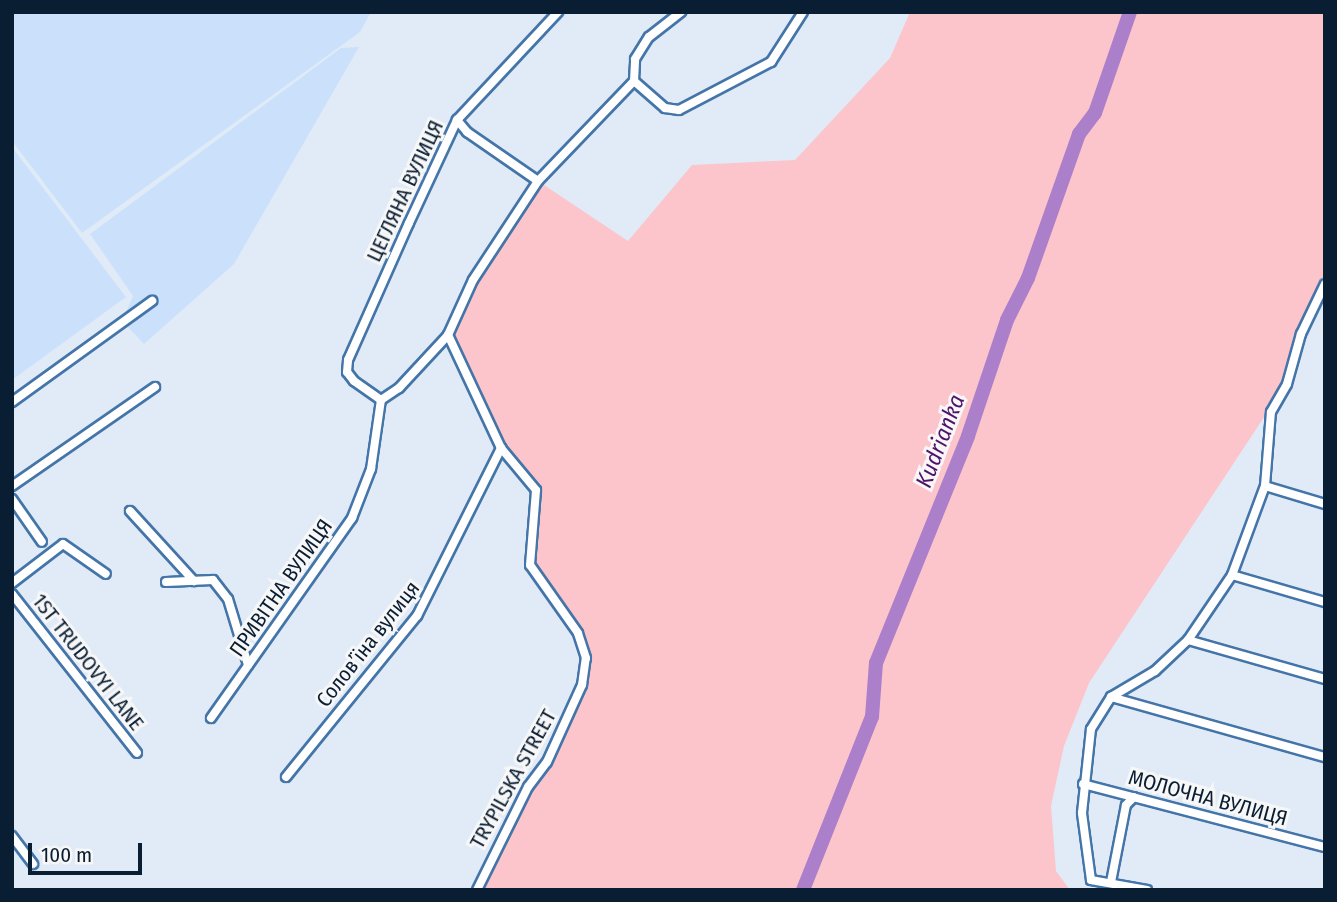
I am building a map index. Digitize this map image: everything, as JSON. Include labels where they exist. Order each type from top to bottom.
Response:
[{"type":"street","name":"ЦЕГЛЯНА ВУЛИЦЯ","points":[[381,400],[354,381],[347,372],[348,360],[457,120],[558,12]]},
{"type":"street","points":[[381,400],[399,388],[448,335],[474,280],[538,181],[634,81],[635,59],[649,37],[681,12]]},
{"type":"street","points":[[634,81],[665,108],[679,110],[771,62],[803,12]]},
{"type":"street","points":[[457,120],[467,132],[538,181]]},
{"type":"street","points":[[1147,890],[1091,880],[1084,840],[1083,784],[1091,729],[1111,698],[1155,671],[1188,640],[1232,575],[1265,486],[1271,412],[1287,384],[1301,334],[1325,284]]},
{"type":"street","points":[[12,401],[152,301]]},
{"type":"street","name":"TRYPILSKA STREET","points":[[448,335],[501,448],[536,490],[533,572],[578,633],[586,657],[582,685],[547,762],[528,787],[477,890]]},
{"type":"street","points":[[12,486],[155,387]]},
{"type":"street","name":"ПРИВІТНА ВУЛИЦЯ","points":[[211,718],[352,518],[371,469],[381,400]]},
{"type":"street","name":"Соловʼїна вулиця","points":[[286,777],[417,616],[501,448]]},
{"type":"street","points":[[1265,486],[1325,504]]},
{"type":"street","points":[[12,499],[42,542]]},
{"type":"street","points":[[130,511],[194,581]]},
{"type":"street","points":[[12,583],[63,544],[106,575]]},
{"type":"street","points":[[1232,575],[1325,602]]},
{"type":"street","points":[[166,582],[213,580],[228,599],[248,665]]},
{"type":"street","name":"1ST TRUDOVYI LANE","points":[[12,594],[137,753]]},
{"type":"street","points":[[1188,640],[1325,679]]},
{"type":"street","points":[[1111,698],[1325,757]]},
{"type":"street","name":"МОЛОЧНА ВУЛИЦЯ","points":[[1083,784],[1325,847]]},
{"type":"street","points":[[1111,882],[1126,805],[1137,796]]},
{"type":"street","points":[[12,836],[33,864]]},
{"type":"shaded area","points":[[12,12],[371,12],[360,32],[82,233],[12,141]]},
{"type":"shaded area","points":[[910,12],[1325,12],[1325,279],[1274,402],[1089,683],[1064,746],[1051,806],[1056,871],[1070,890],[481,890],[531,789],[550,764],[590,657],[534,565],[539,489],[504,446],[452,335],[477,282],[541,183],[628,241],[692,165],[795,160],[890,58]]},
{"type":"shaded area","points":[[359,47],[234,264],[144,344],[122,321],[133,296],[90,234],[341,48]]},
{"type":"shaded area","points":[[12,147],[126,297],[12,380]]},
{"type":"waterway","name":"Kudrianka","points":[[803,890],[872,717],[876,663],[968,436],[1007,320],[1028,278],[1079,134],[1095,113],[1130,12]]}]
